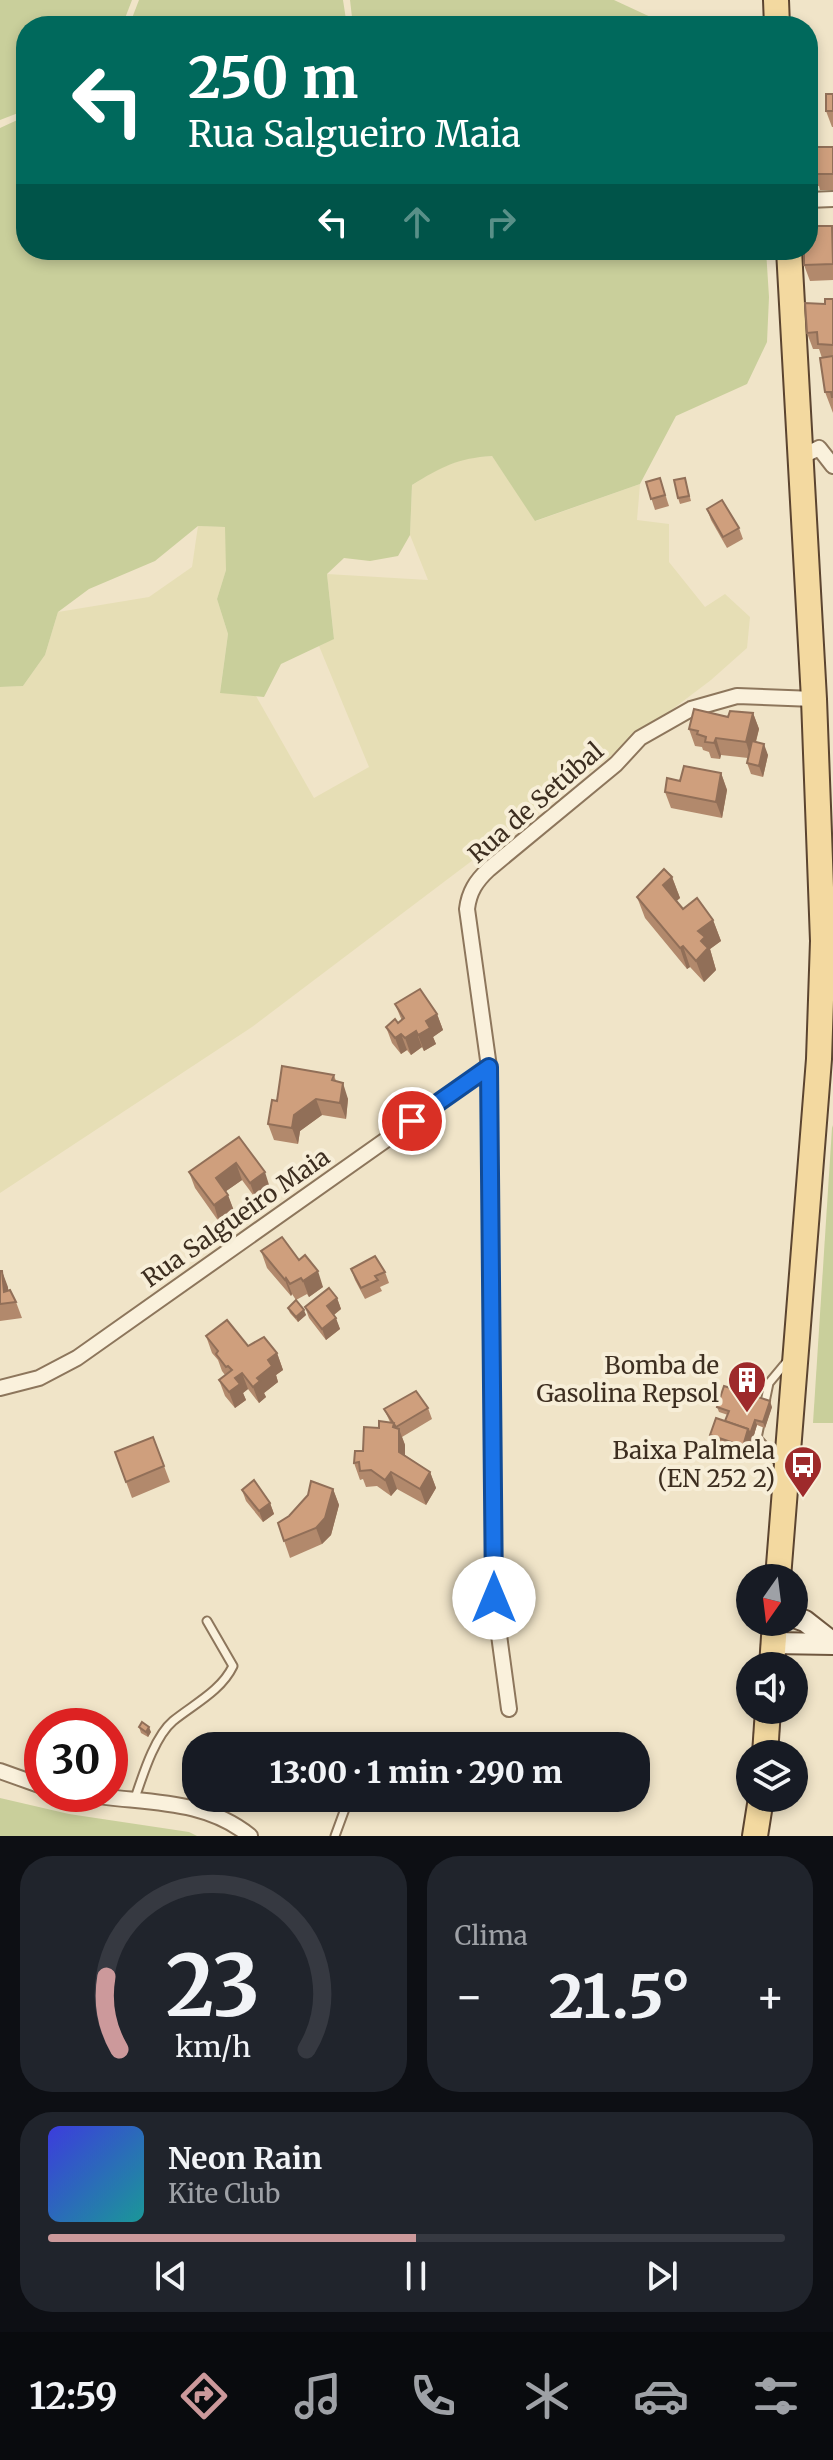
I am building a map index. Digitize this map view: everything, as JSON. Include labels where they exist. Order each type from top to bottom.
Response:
[{"type":"main road","points":[[779,1564],[819,1059],[822,970],[814,699],[789,260]]},
{"type":"main road","points":[[755,1836],[759,1812]]},
{"type":"street","points":[[799,458],[819,448],[833,466]]},
{"type":"street","name":"Rua de Setúbal","points":[[509,1709],[494,1598],[489,1067],[467,909],[472,889],[478,880],[616,764],[640,738],[691,709],[737,696],[814,699]]},
{"type":"street","name":"Rua Salgueiro Maia","points":[[0,1388],[39,1378],[77,1358],[489,1067]]},
{"type":"street","points":[[808,1623],[833,1644]]},
{"type":"street","points":[[773,1644],[833,1644]]},
{"type":"street","points":[[0,1771],[24,1780]]},
{"type":"street","points":[[128,1800],[181,1805],[215,1813],[250,1836]]},
{"type":"lane","points":[[134,1801],[152,1753],[171,1723],[193,1709],[228,1675],[233,1666],[207,1621]]},
{"type":"lane","points":[[335,1836],[344,1812]]},
{"type":"shaded area","points":[[492,456],[536,521],[640,484],[637,520],[669,524],[669,562],[705,607],[725,594],[750,617],[747,648],[711,680],[252,1027],[0,1193],[0,687],[23,686],[45,655],[58,612],[149,597],[192,567],[198,526],[226,527],[226,570],[217,599],[228,634],[220,692],[256,696],[314,798],[369,767],[319,646],[334,638],[327,574],[428,580],[410,535],[412,485],[436,470],[466,458]]},
{"type":"green space","points":[[0,0],[132,0],[126,16],[16,16],[16,114],[0,120]]},
{"type":"green space","points":[[139,0],[343,0],[345,16],[133,16]]},
{"type":"green space","points":[[350,0],[614,0],[648,16],[352,16]]},
{"type":"green space","points":[[16,121],[16,260],[767,260],[767,342],[747,384],[676,416],[640,484],[535,521],[492,456],[450,464],[412,485],[410,535],[398,556],[370,561],[344,558],[327,574],[334,639],[281,664],[264,697],[220,693],[228,634],[217,599],[226,570],[225,527],[198,526],[155,561],[89,589],[58,612],[45,655],[23,686],[0,687],[0,128]]},
{"type":"green space","points":[[833,1125],[833,1423],[813,1423],[832,1128]]},
{"type":"green space","points":[[0,1798],[24,1804],[24,1812],[60,1812],[189,1832],[197,1836],[0,1836]]},
{"type":"building","points":[[826,94],[833,94],[833,111],[826,111]]},
{"type":"building","points":[[818,147],[833,147],[833,174],[818,174]]},
{"type":"building","points":[[818,226],[832,226],[833,264],[804,265],[804,260],[818,260]]},
{"type":"building","points":[[825,299],[833,299],[833,345],[818,344],[817,332],[807,333],[805,303],[825,304]]},
{"type":"building","points":[[833,356],[832,397],[831,392],[825,392],[820,358]]},
{"type":"building","points":[[660,478],[665,495],[651,499],[646,482]]},
{"type":"building","points":[[685,478],[689,496],[678,498],[674,480]]},
{"type":"building","points":[[722,500],[739,528],[723,537],[707,509]]},
{"type":"building","points":[[694,709],[728,717],[730,711],[753,713],[746,742],[716,738],[714,743],[705,742],[706,737],[689,729]]},
{"type":"building","points":[[752,741],[764,744],[759,766],[747,763]]},
{"type":"building","points":[[684,766],[721,773],[716,802],[665,792],[667,778],[680,781]]},
{"type":"building","points":[[664,869],[672,877],[663,885],[683,909],[697,898],[713,920],[698,931],[705,937],[701,941],[708,948],[696,961],[683,946],[680,948],[637,897]]},
{"type":"building","points":[[420,989],[437,1014],[426,1021],[430,1028],[418,1035],[416,1031],[405,1038],[401,1034],[395,1038],[386,1027],[395,1019],[398,1023],[404,1018],[395,1004]]},
{"type":"building","points":[[282,1066],[334,1075],[332,1080],[343,1083],[340,1103],[316,1099],[294,1115],[292,1128],[268,1124],[272,1100],[277,1101]]},
{"type":"building","points":[[239,1137],[265,1172],[250,1183],[236,1163],[216,1178],[228,1195],[214,1205],[189,1172]]},
{"type":"building","points":[[282,1237],[299,1260],[305,1255],[318,1271],[303,1281],[301,1278],[290,1284],[285,1280],[261,1251]]},
{"type":"building","points":[[375,1256],[385,1272],[375,1276],[378,1280],[361,1288],[351,1269]]},
{"type":"building","points":[[0,1271],[4,1292],[10,1290],[16,1302],[0,1304]]},
{"type":"building","points":[[329,1288],[337,1298],[327,1306],[336,1318],[322,1329],[305,1307]]},
{"type":"building","points":[[296,1300],[304,1310],[296,1317],[288,1308]]},
{"type":"building","points":[[227,1320],[248,1346],[264,1337],[277,1353],[268,1360],[272,1366],[257,1378],[260,1381],[253,1387],[242,1373],[235,1378],[240,1384],[229,1392],[219,1380],[232,1370],[216,1354],[218,1351],[206,1336]]},
{"type":"building","name":"Bomba de Gasolina Repsol","points":[[724,1386],[770,1401],[763,1422],[755,1420],[750,1434],[748,1429],[725,1421],[729,1411],[717,1407]]},
{"type":"building","points":[[416,1391],[428,1408],[396,1427],[384,1409]]},
{"type":"building","points":[[716,1418],[748,1429],[743,1446],[710,1435]]},
{"type":"building","points":[[379,1421],[394,1423],[393,1427],[399,1429],[399,1452],[430,1472],[420,1489],[391,1472],[385,1480],[371,1470],[360,1471],[359,1462],[354,1463],[355,1451],[363,1451],[364,1427],[379,1428]]},
{"type":"building","points":[[153,1437],[164,1466],[126,1482],[115,1452]]},
{"type":"building","points":[[254,1480],[270,1503],[259,1511],[242,1490]]},
{"type":"building","points":[[311,1481],[333,1489],[325,1518],[316,1528],[284,1541],[278,1523],[308,1495]]},
{"type":"building","points":[[142,1722],[149,1727],[146,1732],[139,1727]]},
{"type":"place","name":"Bomba de Gasolina Repsol","points":[[747,1414]]},
{"type":"place","name":"Baixa Palmela (EN 252 2)","points":[[803,1499]]},
{"type":"route","points":[[412,1121],[489,1067],[494,1598]]}]
